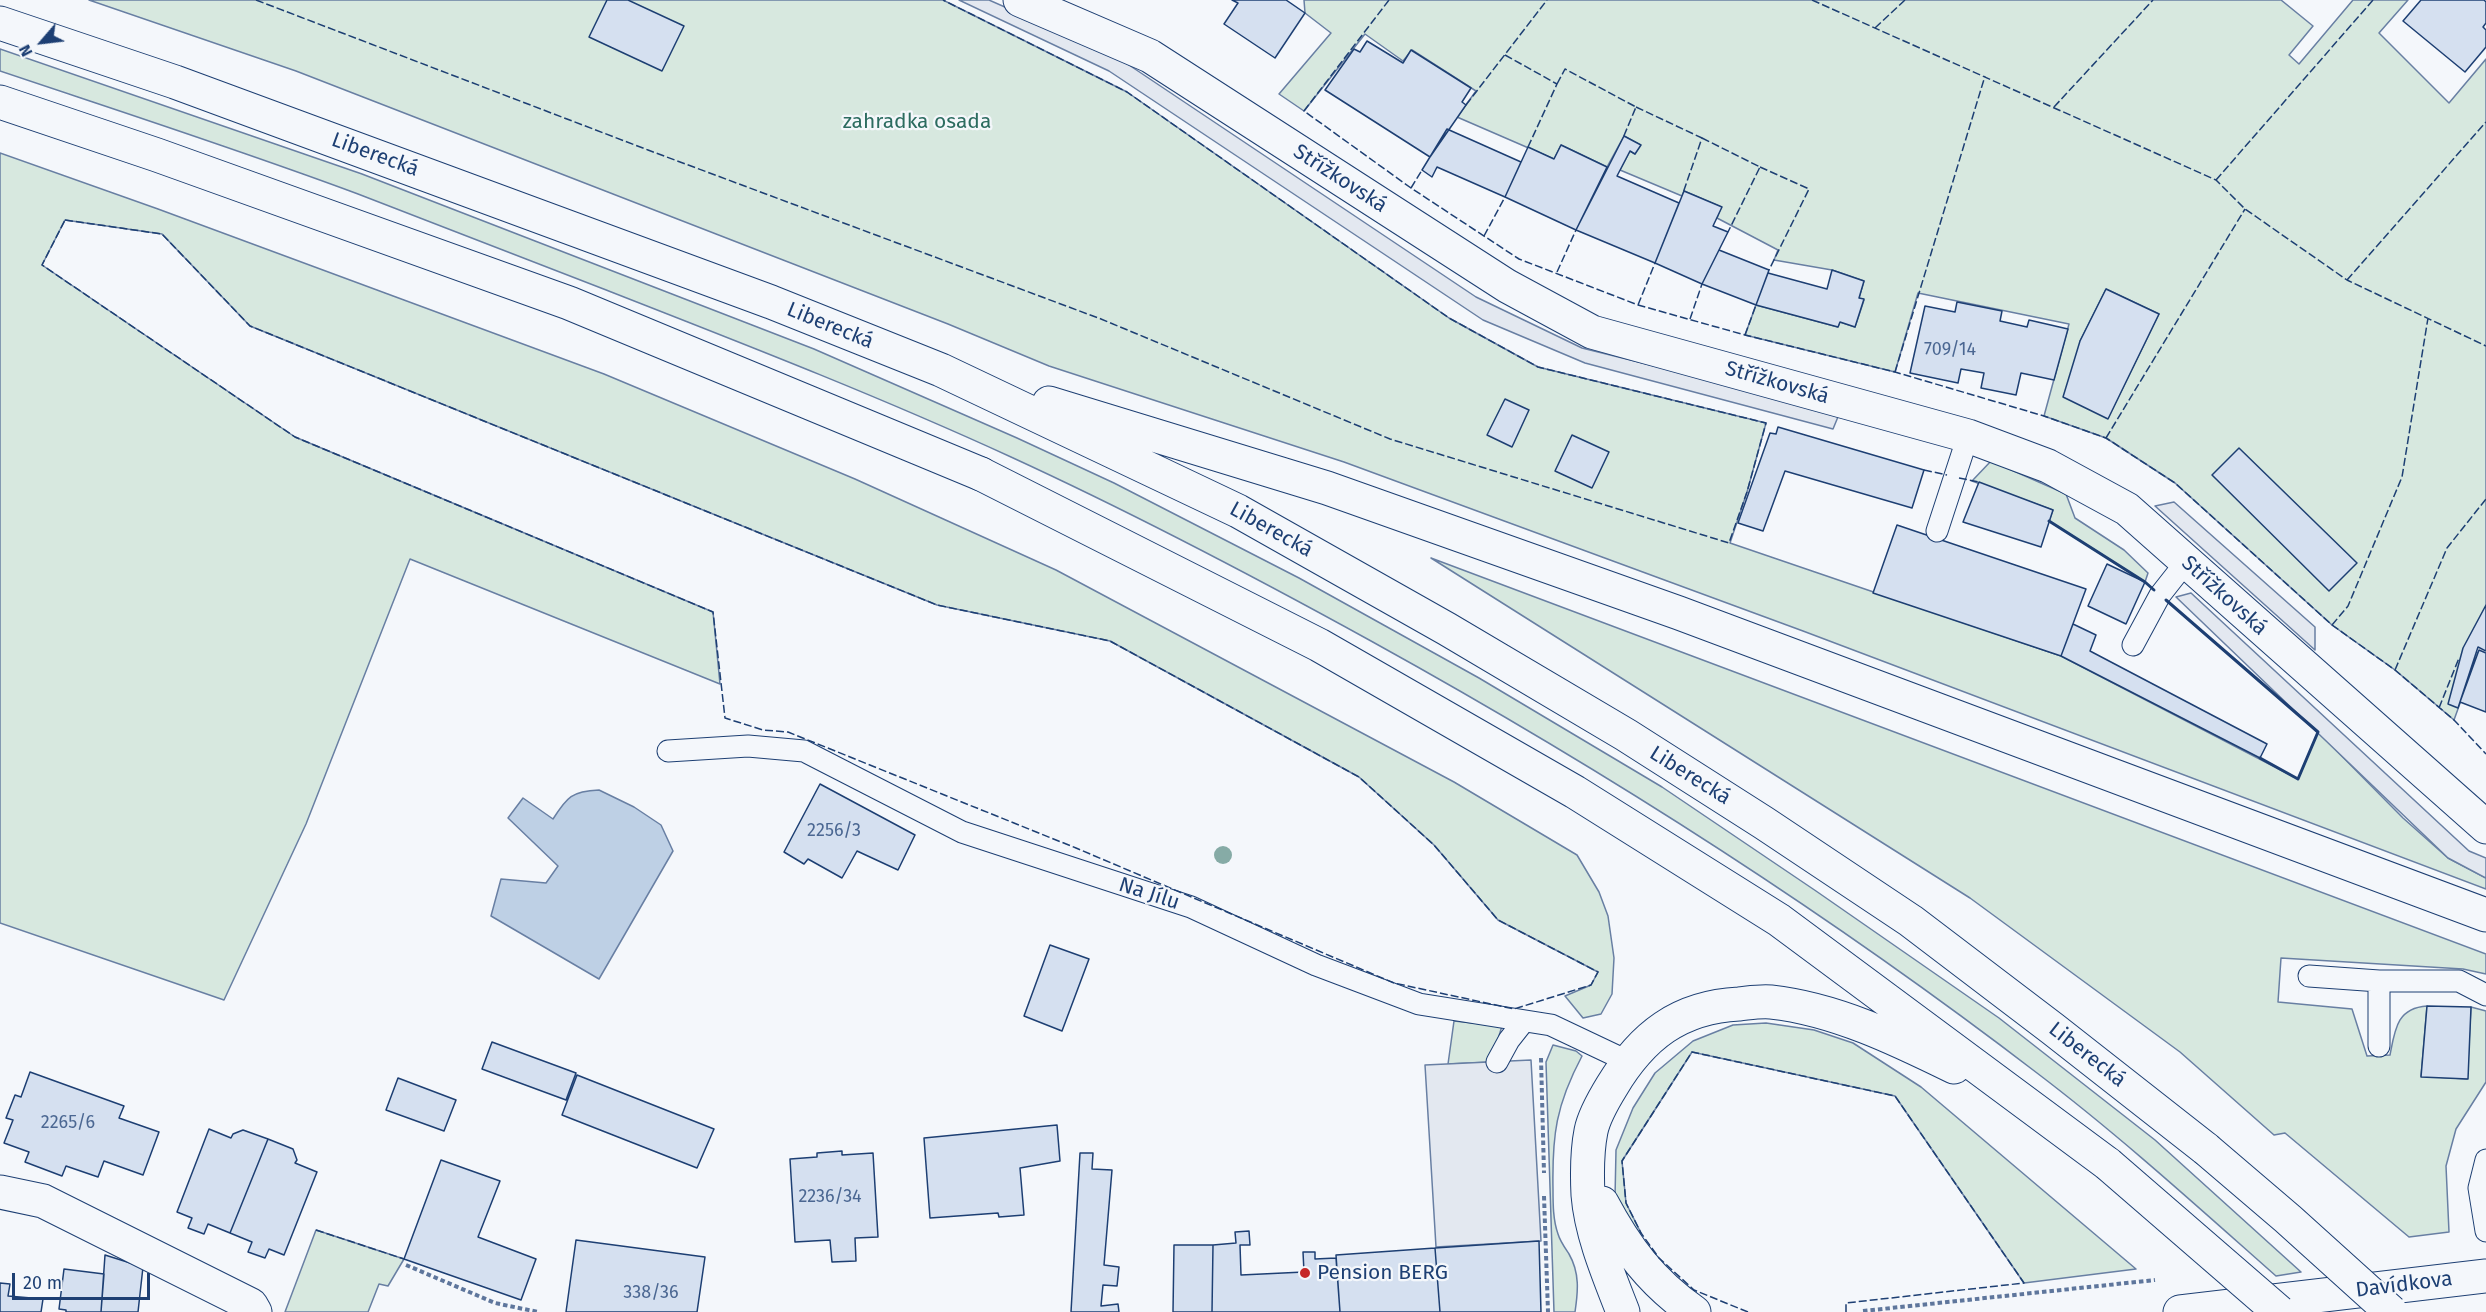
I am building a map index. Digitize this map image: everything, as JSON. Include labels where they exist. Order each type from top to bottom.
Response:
[{"type":"main road","name":"Střížkovská","points":[[1020,0],[1150,56],[1507,286],[1592,332],[1968,436],[2048,466],[2127,509],[2486,827]]},
{"type":"main road","name":"Liberecká","points":[[0,23],[175,82],[619,244],[941,370],[1238,511],[1448,629],[1626,735],[1911,921],[2206,1149],[2289,1219],[2391,1312]]},
{"type":"main road","points":[[0,102],[157,155],[569,303],[981,474],[1319,645],[1575,792],[1779,920],[2108,1164],[2279,1312]]},
{"type":"main road","points":[[941,370],[1327,488],[1679,613],[2486,915]]},
{"type":"main road","points":[[1623,1312],[1596,1234],[1588,1197],[1591,1130],[1608,1094],[1628,1061],[1643,1043],[1662,1028],[1702,1009],[1768,1002],[1805,1008],[1840,1018],[1911,1046],[1980,1080],[2046,1119],[2108,1164]]},
{"type":"main road","points":[[1588,1164],[1602,1203],[1621,1239],[1646,1271],[1676,1299],[1694,1312]]},
{"type":"main road","points":[[0,1192],[43,1201],[251,1305],[255,1312]]},
{"type":"main road","name":"Davídkova","points":[[2180,1312],[2486,1276]]},
{"type":"lane","points":[[1937,531],[1968,436]]},
{"type":"lane","points":[[2133,645],[2160,595],[2186,562]]},
{"type":"lane","name":"Na Jílu","points":[[668,751],[748,746],[804,751],[962,832],[1191,907],[1316,964],[1419,1004],[1551,1025],[1628,1061]]},
{"type":"lane","points":[[2309,976],[2379,981],[2459,981],[2486,994]]},
{"type":"lane","points":[[2379,981],[2379,1046]]},
{"type":"lane","points":[[1497,1062],[1509,1040],[1524,1021]]},
{"type":"lane","points":[[2486,1160],[2479,1188],[2486,1231]]},
{"type":"path","points":[[406,1265],[495,1303],[538,1312]]},
{"type":"green space","name":"zahradka osada","points":[[89,0],[943,0],[1127,92],[1449,318],[1538,367],[1766,423],[1730,543],[2061,656],[2298,779],[2318,732],[2403,818],[2448,858],[2486,878],[2486,889],[1803,631],[1344,462],[1049,366],[948,324],[296,71]]},
{"type":"green space","points":[[1304,0],[2281,0],[2313,26],[2289,55],[2299,64],[2353,0],[2408,0],[2379,33],[2449,103],[2486,59],[2486,623],[2469,649],[2478,653],[2454,720],[2395,670],[2332,625],[2175,483],[2106,438],[2044,416],[2069,324],[1918,293],[1895,372],[1745,335],[1756,305],[1838,327],[1840,322],[1855,327],[1864,300],[1859,298],[1864,281],[1832,270],[1774,260],[1778,250],[1717,218],[1721,207],[1684,191],[1682,196],[1620,170],[1630,151],[1635,154],[1640,145],[1624,136],[1607,167],[1561,145],[1554,159],[1457,117],[1476,91],[1412,50],[1403,61],[1365,34],[1304,111],[1279,94],[1331,33],[1305,13]],"holes":[[[2106,289],[2159,314],[2108,418],[2080,341]]]},
{"type":"green space","points":[[0,49],[362,174],[814,349],[1114,483],[1299,578],[1479,678],[1662,787],[1816,891],[1999,1018],[2155,1140],[2301,1272],[2276,1276],[2158,1172],[2068,1097],[1958,1013],[1795,899],[1628,791],[1543,740],[1371,641],[1282,593],[1102,500],[909,412],[704,328],[358,194],[224,146],[0,71]]},
{"type":"green space","points":[[0,153],[604,374],[855,479],[1056,570],[1454,782],[1577,855],[1599,892],[1608,916],[1614,958],[1612,994],[1601,1014],[1583,1018],[1565,996],[1591,985],[1598,972],[1498,920],[1434,845],[1359,777],[1110,641],[937,605],[250,326],[162,234],[65,220],[42,265],[295,437],[713,612],[720,684],[410,559],[306,824],[224,1000],[0,923]]},
{"type":"green space","points":[[1991,461],[2066,494],[2075,518],[2124,550],[2148,573],[2145,582],[2049,521],[2053,510],[1972,481]]},
{"type":"green space","points":[[1431,558],[2486,954],[2486,974],[2463,969],[2281,958],[2278,1002],[2352,1009],[2367,1056],[2390,1055],[2396,1029],[2403,1016],[2409,1011],[2427,1006],[2421,1076],[2467,1079],[2471,1007],[2486,1011],[2486,1082],[2456,1129],[2446,1166],[2449,1232],[2409,1237],[2285,1133],[2274,1135],[2180,1052],[1970,898]]},
{"type":"green space","points":[[1454,1021],[1502,1026],[1491,1062],[1448,1064]]},
{"type":"green space","points":[[1766,1023],[1814,1030],[1853,1043],[1921,1087],[2136,1269],[2024,1283],[1895,1096],[1692,1052],[1622,1161],[1626,1203],[1641,1233],[1635,1235],[1615,1198],[1616,1150],[1633,1108],[1655,1073],[1693,1041],[1733,1025]]},
{"type":"green space","points":[[1553,1045],[1576,1051],[1582,1056],[1561,1105],[1553,1152],[1555,1223],[1577,1275],[1575,1312],[1554,1312],[1546,1062]]},
{"type":"green space","points":[[316,1230],[404,1259],[388,1286],[379,1284],[368,1312],[285,1312]]},
{"type":"shaded area","points":[[959,0],[989,0],[1114,55],[1476,297],[1582,348],[1840,412],[1833,429],[1585,363],[1483,320],[1109,71]]},
{"type":"shaded area","points":[[2174,502],[2315,627],[2315,650],[2155,506]]},
{"type":"shaded area","points":[[2191,593],[2469,851],[2486,858],[2486,878],[2448,858],[2176,597]]},
{"type":"shaded area","points":[[1531,1060],[1541,1241],[1436,1247],[1425,1065]]},
{"type":"water","points":[[599,790],[634,807],[661,825],[673,851],[599,979],[491,916],[501,879],[546,883],[558,866],[508,818],[523,798],[553,819],[562,805],[571,797],[582,792]]},
{"type":"building","points":[[607,0],[628,0],[684,26],[662,71],[589,37]]},
{"type":"building","points":[[1232,0],[1286,0],[1305,13],[1275,58],[1224,24],[1238,3]]},
{"type":"building","points":[[2421,0],[2484,0],[2486,2],[2486,23],[2483,27],[2486,30],[2486,47],[2465,72],[2403,21]]},
{"type":"building","points":[[1367,41],[1403,63],[1411,50],[1471,88],[1462,102],[1466,105],[1430,157],[1325,90],[1354,49],[1360,52]]},
{"type":"building","points":[[1447,129],[1521,162],[1505,197],[1437,167],[1432,177],[1422,170]]},
{"type":"building","points":[[1624,136],[1641,145],[1635,154],[1630,151],[1617,176],[1679,203],[1655,263],[1576,230]]},
{"type":"building","points":[[1561,145],[1607,167],[1576,230],[1505,197],[1528,147],[1554,159]]},
{"type":"building","points":[[1684,191],[1722,207],[1713,226],[1728,232],[1702,284],[1655,263]]},
{"type":"building","points":[[1719,250],[1769,270],[1756,305],[1702,284]]},
{"type":"building","points":[[1832,270],[1864,281],[1859,298],[1864,299],[1855,327],[1840,322],[1838,327],[1756,305],[1768,273],[1827,289]]},
{"type":"building","points":[[2106,289],[2159,314],[2108,419],[2063,397],[2080,341]]},
{"type":"building","points":[[1957,302],[2002,311],[2000,321],[2027,327],[2029,320],[2068,329],[2054,380],[2021,373],[2016,395],[1981,388],[1984,373],[1961,369],[1958,383],[1910,373],[1925,306],[1955,312]]},
{"type":"building","points":[[1505,399],[1529,410],[1512,447],[1487,435]]},
{"type":"building","points":[[1778,427],[1924,470],[1912,508],[1785,471],[1763,531],[1738,523],[1770,433],[1776,434]]},
{"type":"building","points":[[1572,435],[1609,452],[1592,488],[1555,471]]},
{"type":"building","points":[[2239,448],[2357,563],[2329,591],[2212,475]]},
{"type":"building","points":[[1979,482],[2053,510],[2041,547],[1963,522]]},
{"type":"building","points":[[1897,525],[2086,589],[2061,656],[1873,593]]},
{"type":"building","points":[[2107,564],[2145,582],[2126,624],[2088,606]]},
{"type":"building","points":[[2486,605],[2486,651],[2478,647],[2458,708],[2448,704],[2463,648]]},
{"type":"building","points":[[2073,624],[2096,635],[2090,651],[2267,744],[2260,758],[2061,656]]},
{"type":"building","points":[[2479,650],[2486,653],[2486,712],[2460,702]]},
{"type":"building","points":[[820,784],[915,835],[898,870],[857,851],[842,878],[808,859],[804,864],[784,852]]},
{"type":"building","points":[[1050,945],[1089,959],[1062,1031],[1024,1016]]},
{"type":"building","points":[[2427,1006],[2471,1007],[2468,1079],[2421,1077]]},
{"type":"building","points":[[492,1042],[576,1073],[566,1100],[482,1069]]},
{"type":"building","points":[[30,1072],[124,1106],[119,1118],[159,1132],[143,1175],[104,1161],[98,1177],[66,1166],[62,1176],[25,1162],[29,1152],[4,1143],[13,1120],[6,1118],[15,1095],[21,1097]]},
{"type":"building","points":[[577,1075],[714,1129],[697,1168],[562,1115]]},
{"type":"building","points":[[398,1078],[456,1100],[444,1131],[386,1110]]},
{"type":"building","points":[[1057,1125],[1060,1161],[1020,1168],[1024,1215],[999,1217],[998,1213],[930,1218],[924,1138]]},
{"type":"building","points":[[209,1129],[231,1138],[233,1134],[243,1130],[268,1139],[230,1233],[208,1224],[204,1234],[188,1228],[192,1218],[177,1212]]},
{"type":"building","points":[[268,1139],[293,1149],[297,1160],[295,1163],[317,1172],[284,1255],[269,1249],[265,1258],[248,1252],[252,1242],[230,1233]]},
{"type":"building","points":[[842,1151],[842,1155],[873,1153],[878,1237],[855,1238],[856,1261],[832,1262],[830,1240],[795,1242],[790,1159],[817,1157],[817,1153]]},
{"type":"building","points":[[1080,1153],[1093,1153],[1092,1169],[1112,1170],[1104,1265],[1119,1267],[1117,1286],[1103,1285],[1101,1306],[1118,1304],[1119,1312],[1071,1312]]},
{"type":"building","points":[[441,1160],[500,1181],[478,1237],[536,1259],[521,1300],[404,1259]]},
{"type":"building","name":"Pension BERG","points":[[1249,1231],[1250,1245],[1240,1245],[1241,1275],[1304,1272],[1303,1252],[1315,1252],[1315,1259],[1336,1258],[1340,1312],[1212,1312],[1213,1245],[1236,1243],[1235,1232]]},
{"type":"building","points":[[576,1240],[705,1257],[697,1312],[566,1312]]},
{"type":"building","points":[[1539,1241],[1541,1312],[1440,1312],[1435,1248]]},
{"type":"building","points":[[1174,1245],[1213,1245],[1212,1312],[1173,1312]]},
{"type":"building","points":[[1435,1248],[1440,1312],[1340,1312],[1336,1255]]},
{"type":"building","points":[[105,1255],[143,1267],[138,1312],[101,1312]]},
{"type":"building","points":[[64,1269],[104,1274],[101,1312],[66,1312],[66,1310],[59,1309]]},
{"type":"building","points":[[0,1283],[10,1284],[8,1296],[43,1299],[41,1312],[0,1312]]},
{"type":"fence","points":[[256,0],[648,150],[1101,319],[1390,439],[1729,543],[1747,492],[1766,423],[1538,367],[1449,318],[1127,92],[943,0]]},
{"type":"fence","points":[[1389,0],[1304,111],[1411,188],[1519,259],[1638,305],[1745,335],[1895,372],[2044,416],[2106,438],[2175,483],[2332,625],[2395,670],[2454,720],[2486,754]]},
{"type":"fence","points":[[1466,105],[1547,0]]},
{"type":"fence","points":[[1812,0],[2216,180],[2245,209],[2347,280],[2486,346]]},
{"type":"fence","points":[[1875,28],[1905,0]]},
{"type":"fence","points":[[2054,107],[2153,0]]},
{"type":"fence","points":[[2216,180],[2373,0]]},
{"type":"fence","points":[[1505,55],[1557,84],[1528,147]]},
{"type":"fence","points":[[1557,84],[1565,69],[1636,107],[1623,138]]},
{"type":"fence","points":[[1895,372],[1985,76]]},
{"type":"fence","points":[[1636,107],[1702,138],[1683,193]]},
{"type":"fence","points":[[2347,280],[2486,122]]},
{"type":"fence","points":[[1702,138],[1760,167],[1728,232]]},
{"type":"fence","points":[[1760,167],[1809,189],[1769,270]]},
{"type":"fence","points":[[1411,188],[1422,170]]},
{"type":"fence","points":[[1484,236],[1505,197]]},
{"type":"fence","points":[[2106,438],[2245,209]]},
{"type":"fence","points":[[65,220],[162,234],[250,326],[937,605],[1110,641],[1359,777],[1434,845],[1498,920],[1598,972],[1591,985],[1514,1009],[1394,983],[1076,848],[788,732],[763,730],[725,718],[713,612],[295,437],[42,265],[65,220]]},
{"type":"fence","points":[[1557,272],[1576,230]]},
{"type":"fence","points":[[1638,305],[1655,263]]},
{"type":"fence","points":[[1690,319],[1702,284]]},
{"type":"fence","points":[[1745,335],[1756,305]]},
{"type":"fence","points":[[2332,625],[2348,606],[2402,477],[2428,318]]},
{"type":"fence","points":[[1924,470],[1947,475]]},
{"type":"fence","points":[[1959,478],[1979,482]]},
{"type":"fence","points":[[2395,670],[2447,548],[2486,499]]},
{"type":"fence","points":[[2439,708],[2459,658]]},
{"type":"fence","points":[[1748,1312],[1694,1290],[1659,1258],[1641,1233],[1626,1203],[1622,1161],[1692,1052],[1895,1096],[2024,1283],[1846,1303],[1846,1312]]},
{"type":"fence","points":[[316,1230],[404,1259]]},
{"type":"wall","points":[[2049,521],[2154,590]]},
{"type":"wall","points":[[2166,600],[2318,732],[2298,779],[2260,758]]},
{"type":"place","name":"Pension BERG","points":[[1305,1273]]}]
